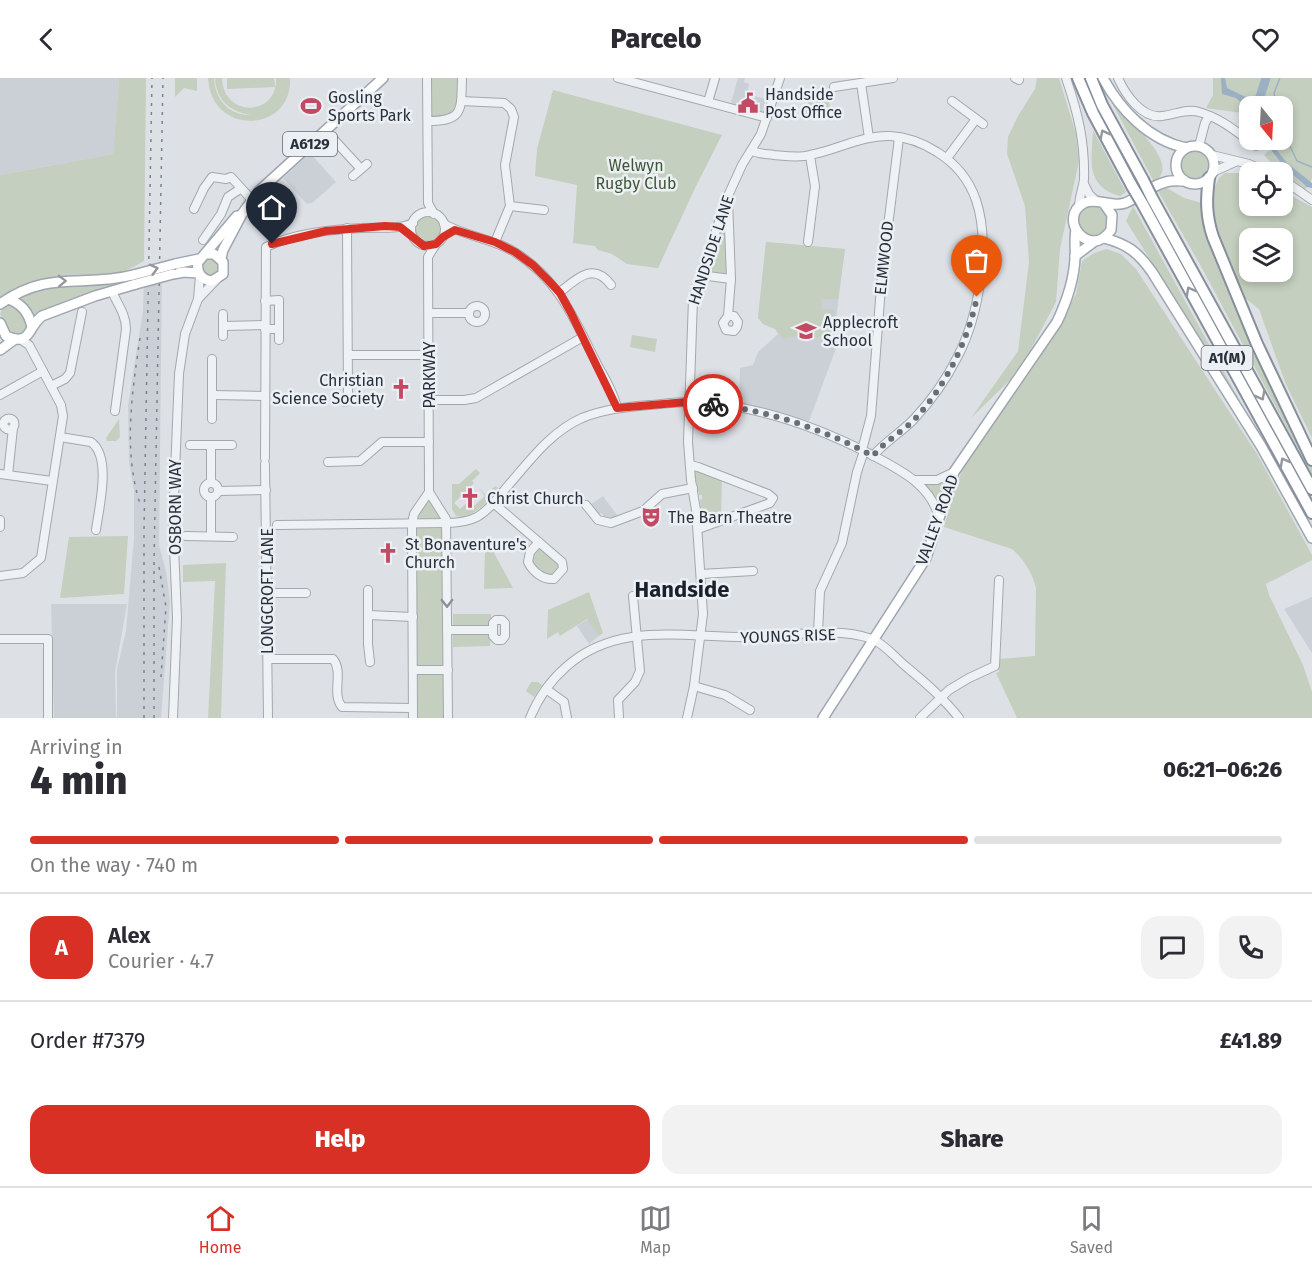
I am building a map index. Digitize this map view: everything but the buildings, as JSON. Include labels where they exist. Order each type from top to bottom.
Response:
[{"type":"highway","name":"A1(M)","points":[[1078,78],[1093,113],[1132,186],[1312,513]]},
{"type":"highway","name":"A1(M)","points":[[1091,78],[1102,105],[1152,198],[1312,489]]},
{"type":"highway","name":"A1(M)","points":[[1211,175],[1206,202],[1208,222],[1213,237],[1257,344],[1312,460]]},
{"type":"main road","name":"A6129","points":[[221,258],[242,214],[252,200],[382,78]]},
{"type":"main road","points":[[1103,78],[1110,91],[1133,119],[1165,142],[1185,148],[1199,146],[1212,155],[1214,160],[1211,175],[1200,183],[1166,182],[1123,204],[1090,201],[1079,207],[1074,218],[1076,230],[1084,238],[1123,243]]},
{"type":"main road","points":[[1165,142],[1180,177],[1185,181]]},
{"type":"main road","points":[[1166,182],[1179,155],[1185,148]]},
{"type":"main road","points":[[1100,203],[1112,215],[1113,223],[1123,243],[1143,260],[1152,272],[1261,446],[1312,538]]},
{"type":"main road","points":[[1075,256],[1111,230],[1123,204]]},
{"type":"main road","name":"A6129","points":[[202,257],[234,218],[242,214]]},
{"type":"main road","name":"VALLEY ROAD","points":[[823,718],[926,558],[954,472],[1057,322],[1066,302],[1075,256],[1076,230]]},
{"type":"main road","points":[[1,349],[22,337],[42,316],[112,291],[135,280],[175,264],[214,254],[221,258],[224,270],[217,279],[209,280],[199,274],[184,272],[135,280],[50,281],[30,287],[4,301]]},
{"type":"main road","points":[[199,274],[197,266],[202,257]]},
{"type":"main road","points":[[4,301],[20,304],[29,318],[22,337]]},
{"type":"main road","points":[[0,323],[22,337]]},
{"type":"street","points":[[345,402],[348,398],[347,228],[400,227],[413,223],[422,214],[428,202],[427,78]]},
{"type":"street","points":[[428,121],[445,121],[459,111],[462,78]]},
{"type":"street","points":[[618,78],[767,118]]},
{"type":"street","points":[[708,102],[715,78]]},
{"type":"street","name":"HANDSIDE LANE","points":[[687,718],[694,686],[703,615],[688,419],[692,376],[692,312],[700,275],[727,198],[742,165],[761,134],[780,78]]},
{"type":"street","points":[[834,87],[893,78]]},
{"type":"street","points":[[1066,78],[1083,136],[1084,184],[1079,207]]},
{"type":"street","points":[[1118,78],[1133,102],[1151,115],[1160,117],[1197,111],[1224,123],[1239,134]]},
{"type":"street","points":[[861,83],[869,138]]},
{"type":"street","points":[[461,101],[499,102],[508,106],[513,113],[514,121],[506,165],[510,206],[495,242]]},
{"type":"street","points":[[947,158],[980,122],[952,101]]},
{"type":"street","points":[[1199,146],[1209,116]]},
{"type":"street","points":[[326,131],[364,166],[353,176]]},
{"type":"street","points":[[752,151],[810,156],[869,138],[912,140],[930,147],[947,158],[970,185],[976,199],[980,216],[982,259],[974,313],[959,354],[940,386],[915,418],[873,456]]},
{"type":"street","name":"ELMWOOD","points":[[818,633],[820,591],[842,543],[871,416],[882,274],[899,138]]},
{"type":"street","points":[[1212,155],[1237,162]]},
{"type":"street","points":[[808,242],[815,186],[810,156]]},
{"type":"street","points":[[1211,175],[1237,162]]},
{"type":"street","points":[[194,209],[211,179],[231,177],[252,200]]},
{"type":"street","points":[[1084,184],[1089,194],[1100,203]]},
{"type":"street","points":[[1293,187],[1312,200]]},
{"type":"street","points":[[203,240],[221,214],[228,197],[240,189]]},
{"type":"street","points":[[727,198],[729,201],[730,279],[728,316]]},
{"type":"street","points":[[428,202],[444,224],[455,230],[495,242],[533,265],[560,293],[617,408]]},
{"type":"street","points":[[510,206],[544,210]]},
{"type":"street","points":[[422,214],[434,213]]},
{"type":"street","points":[[412,236],[413,223]]},
{"type":"street","points":[[443,237],[444,224]]},
{"type":"street","points":[[400,227],[422,245],[429,257]]},
{"type":"street","name":"LONGCROFT LANE","points":[[268,718],[265,251],[267,246],[347,228]]},
{"type":"street","points":[[422,245],[436,244],[455,230]]},
{"type":"street","name":"PARKWAY","points":[[429,492],[429,257],[436,244]]},
{"type":"street","name":"OSBORN WAY","points":[[173,718],[177,608],[173,522],[178,391],[181,352],[198,299],[199,274]]},
{"type":"street","points":[[560,293],[586,274],[599,275],[611,285]]},
{"type":"street","points":[[700,275],[730,279]]},
{"type":"street","name":"OSBORN WAY","points":[[198,299],[217,279]]},
{"type":"street","points":[[112,291],[125,316],[126,329],[116,411]]},
{"type":"street","points":[[266,301],[279,300],[279,340]]},
{"type":"street","points":[[51,386],[70,374],[82,312]]},
{"type":"street","points":[[429,313],[469,313]]},
{"type":"street","points":[[223,314],[223,336]]},
{"type":"street","points":[[223,326],[279,329]]},
{"type":"street","points":[[0,576],[23,573],[41,558],[63,409],[22,337]]},
{"type":"street","points":[[429,400],[476,398],[583,337]]},
{"type":"street","points":[[348,355],[429,355]]},
{"type":"street","points":[[212,359],[212,419]]},
{"type":"street","points":[[0,395],[42,371]]},
{"type":"street","points":[[212,395],[265,396]]},
{"type":"street","points":[[277,525],[412,524],[471,520],[493,503],[557,433],[581,418],[617,408],[689,402],[741,408],[786,419],[825,433],[873,456],[915,480],[934,502],[940,518]]},
{"type":"street","points":[[13,428],[4,475],[52,481]]},
{"type":"street","points":[[60,437],[91,442],[98,450],[103,475],[96,530]]},
{"type":"street","points":[[328,462],[360,461],[382,442],[429,442]]},
{"type":"street","points":[[190,445],[232,445]]},
{"type":"street","points":[[211,445],[211,483]]},
{"type":"street","points":[[690,465],[771,495],[773,498],[770,502],[698,529]]},
{"type":"street","points":[[915,480],[937,480],[954,472]]},
{"type":"street","points":[[211,483],[217,486],[218,490],[217,495],[211,498]]},
{"type":"street","points":[[211,483],[205,487],[204,492],[211,498]]},
{"type":"street","points":[[586,505],[598,520],[611,523],[643,511],[662,494],[693,488]]},
{"type":"street","points":[[218,490],[266,490]]},
{"type":"street","points":[[413,718],[412,524],[414,514],[429,492],[445,514],[446,523],[448,718]]},
{"type":"street","points":[[211,498],[211,536]]},
{"type":"street","points":[[493,503],[539,542],[564,565],[554,579],[544,578],[528,562],[530,552],[539,542]]},
{"type":"street","points":[[0,520],[0,527]]},
{"type":"street","points":[[186,536],[233,537]]},
{"type":"street","points":[[701,574],[753,571]]},
{"type":"street","points":[[920,718],[941,698],[969,678],[995,666],[999,580]]},
{"type":"street","points":[[368,590],[370,662]]},
{"type":"street","points":[[267,593],[306,593]]},
{"type":"street","points":[[619,718],[618,700],[635,682],[640,671],[633,596]]},
{"type":"street","points":[[368,615],[413,617]]},
{"type":"street","points":[[447,630],[492,630]]},
{"type":"street","name":"YOUNGS RISE","points":[[530,718],[546,689],[565,668],[588,651],[613,640],[638,635],[745,638],[818,633],[853,635],[874,640]]},
{"type":"street","points":[[0,639],[48,639],[48,718]]},
{"type":"street","points":[[874,640],[890,651],[941,698],[958,718]]},
{"type":"street","points":[[268,658],[333,659],[337,667],[339,705],[342,707],[413,708]]},
{"type":"street","points":[[414,670],[448,670]]},
{"type":"street","points":[[694,686],[716,692],[750,710]]},
{"type":"street","points":[[546,689],[564,702],[567,718]]},
{"type":"shaded area","points":[[0,78],[119,78],[113,154],[0,175]]},
{"type":"shaded area","points":[[738,78],[745,78],[744,82],[749,84],[747,94],[766,99],[762,112],[731,103]]},
{"type":"shaded area","points":[[310,153],[336,182],[312,203],[307,204],[283,178]]},
{"type":"shaded area","name":"Applecroft School","points":[[766,242],[845,249],[834,335],[841,335],[809,421],[739,403],[740,368],[753,365],[758,352],[778,334],[775,329],[763,324],[758,318]]},
{"type":"shaded area","points":[[162,272],[159,545],[166,571],[170,602],[161,718],[117,718],[117,669],[126,631],[134,538],[134,491],[129,462],[128,405],[143,311],[144,277]]},
{"type":"shaded area","points":[[603,496],[617,515],[608,521],[601,513],[598,515],[590,505]]},
{"type":"shaded area","points":[[1312,597],[1312,653],[1284,609]]},
{"type":"shaded area","points":[[51,604],[127,604],[115,672],[116,718],[54,718]]},
{"type":"shaded area","points":[[588,619],[599,636],[589,644],[577,626]]},
{"type":"green space","points":[[119,78],[146,78],[144,261],[122,272],[109,273],[109,277],[53,278],[38,281],[0,299],[0,175],[113,154]]},
{"type":"green space","points":[[175,78],[197,78],[197,91],[184,88],[175,97]]},
{"type":"green space","points":[[208,78],[214,78],[217,93],[220,99],[225,105],[236,113],[251,115],[231,108],[221,99],[215,78],[222,78],[225,91],[231,100],[240,106],[250,108],[260,106],[269,100],[274,91],[276,78],[290,78],[287,96],[279,110],[266,118],[251,121],[236,118],[222,111],[213,97]]},
{"type":"green space","points":[[227,78],[274,78],[275,87],[227,89]]},
{"type":"green space","points":[[430,78],[460,78],[458,107],[449,118],[431,116]]},
{"type":"green space","points":[[1037,78],[1059,78],[1076,134],[1079,161],[1060,249],[1056,302],[1031,349],[1010,380],[971,418],[1018,351],[1029,262],[1025,206],[1007,154],[1008,137],[1035,89]]},
{"type":"green space","points":[[1213,78],[1312,78],[1312,179],[1310,182],[1293,168],[1293,162],[1286,162],[1276,150],[1293,150],[1293,96],[1239,96],[1239,113],[1206,108],[1213,95]]},
{"type":"green space","points":[[1103,86],[1117,107],[1143,134],[1159,156],[1162,166],[1161,175],[1154,182]]},
{"type":"green space","name":"Welwyn Rugby Club","points":[[553,90],[722,135],[658,268],[627,264],[612,254],[598,250],[595,246],[573,243],[577,185],[535,176],[537,149]]},
{"type":"green space","points":[[828,94],[831,114],[803,119],[810,97]]},
{"type":"green space","points":[[1093,130],[1126,192],[1120,196],[1100,186],[1095,178],[1092,161]]},
{"type":"green space","points":[[1196,150],[1207,154],[1211,165],[1207,176],[1196,180],[1185,176],[1181,165],[1185,154]]},
{"type":"green space","points":[[1270,150],[1280,162],[1270,162],[1264,155]]},
{"type":"green space","points":[[1225,173],[1239,173],[1239,216],[1293,216],[1293,197],[1312,207],[1312,438],[1285,382],[1259,309],[1245,298],[1233,272],[1217,232],[1211,205],[1212,193],[1219,178]]},
{"type":"green space","points":[[1293,175],[1307,187],[1304,192],[1293,183]]},
{"type":"green space","points":[[1167,188],[1184,198],[1202,203],[1205,224],[1267,375],[1312,466],[1312,475],[1202,268],[1158,191]]},
{"type":"green space","points":[[726,206],[729,274],[725,277],[704,272]]},
{"type":"green space","points":[[1093,206],[1104,210],[1108,221],[1104,232],[1093,236],[1082,232],[1078,221],[1082,210]]},
{"type":"green space","points":[[1133,206],[1252,423],[1126,221]]},
{"type":"green space","points":[[428,216],[437,220],[441,229],[437,238],[428,242],[419,238],[415,229],[419,220]]},
{"type":"green space","points":[[766,242],[845,249],[838,299],[822,299],[821,309],[834,310],[831,339],[813,337],[813,332],[784,339],[775,329],[763,324],[758,318]]},
{"type":"green space","points":[[1107,249],[1121,254],[1136,269],[1257,454],[1312,555],[1312,560],[1266,584],[1269,595],[1303,665],[1312,692],[1312,718],[1017,718],[996,673],[999,672],[998,659],[1035,656],[1036,588],[1034,582],[1027,567],[1012,549],[944,527],[964,466],[1056,332],[1076,294],[1082,261],[1094,253]]},
{"type":"green space","points":[[210,258],[216,261],[219,267],[216,273],[210,276],[204,273],[201,267],[204,261]]},
{"type":"green space","points":[[112,282],[113,285],[117,285],[34,320],[15,298],[41,286]]},
{"type":"green space","points":[[8,303],[16,305],[29,325],[26,332],[18,336],[9,331],[0,314],[3,306]]},
{"type":"green space","points":[[632,335],[657,339],[655,352],[630,347]]},
{"type":"green space","points":[[119,419],[120,437],[116,441],[107,441],[106,438]]},
{"type":"green space","points":[[693,468],[722,477],[721,519],[703,526],[700,500],[702,495],[699,495]]},
{"type":"green space","points":[[476,469],[480,473],[472,481],[474,483],[454,503],[460,509],[468,502],[474,506],[485,496],[479,488],[486,495],[495,486],[498,488],[475,512],[456,516],[452,509],[452,484],[459,484]]},
{"type":"green space","points":[[947,479],[940,507],[923,484]]},
{"type":"green space","points":[[429,498],[443,519],[417,520],[416,517]]},
{"type":"green space","points":[[417,526],[441,526],[444,529],[445,663],[442,667],[421,668],[416,664],[414,531]]},
{"type":"green space","points":[[128,536],[124,594],[60,598],[69,537]]},
{"type":"green space","points":[[540,547],[560,563],[562,569],[550,578],[530,565],[531,553]]},
{"type":"green space","points":[[492,548],[513,588],[484,589],[485,550]]},
{"type":"green space","points":[[226,563],[221,718],[208,718],[215,581],[183,582],[183,565]]},
{"type":"green space","points":[[589,592],[603,633],[599,636],[587,619],[560,636],[558,632],[547,639],[548,610]]},
{"type":"green space","points":[[453,614],[491,614],[491,626],[453,629]]},
{"type":"green space","points":[[487,631],[491,635],[490,646],[453,647],[453,632]]},
{"type":"green space","points":[[418,673],[443,673],[446,718],[415,718]]},
{"type":"green space","points":[[531,682],[538,682],[542,685],[534,697],[526,691]]},
{"type":"water","points":[[1221,78],[1225,78],[1227,88],[1244,96],[1239,96],[1239,101],[1222,94]]},
{"type":"water","points":[[1271,150],[1277,150],[1286,162],[1280,162]]},
{"type":"water","points":[[1293,168],[1312,183],[1312,188],[1307,187],[1293,175]]},
{"type":"waterway","points":[[1260,96],[1266,78]]},
{"type":"waterway","points":[[1274,96],[1280,78]]},
{"type":"waterway","points":[[1292,150],[1297,161],[1312,167]]},
{"type":"railway","points":[[144,718],[144,530],[152,78]]},
{"type":"railway","points":[[154,718],[154,562],[163,78]]},
{"type":"railway","points":[[140,338],[132,401],[130,442],[140,504]]},
{"type":"railway","points":[[159,567],[166,607],[161,677]]},
{"type":"way so far","points":[[713,404],[786,419],[825,433],[873,456],[915,418],[940,386],[959,354],[974,313],[977,297]]},
{"type":"place","name":"Handside Post Office","points":[[748,103]]},
{"type":"place","name":"Gosling Sports Park","points":[[311,106]]},
{"type":"place","name":"Applecroft School","points":[[806,331]]},
{"type":"place","name":"Christian Science Society","points":[[401,389]]},
{"type":"place","name":"Christ Church","points":[[470,498]]},
{"type":"place","name":"The Barn Theatre","points":[[651,517]]},
{"type":"place","name":"St Bonaventure's Church","points":[[388,553]]},
{"type":"district","name":"Handside","points":[[682,589]]},
{"type":"route","points":[[272,244],[347,228],[400,227],[424,246],[436,244],[455,230],[471,233],[515,252],[533,265],[560,293],[617,408],[687,402],[713,404]]}]
